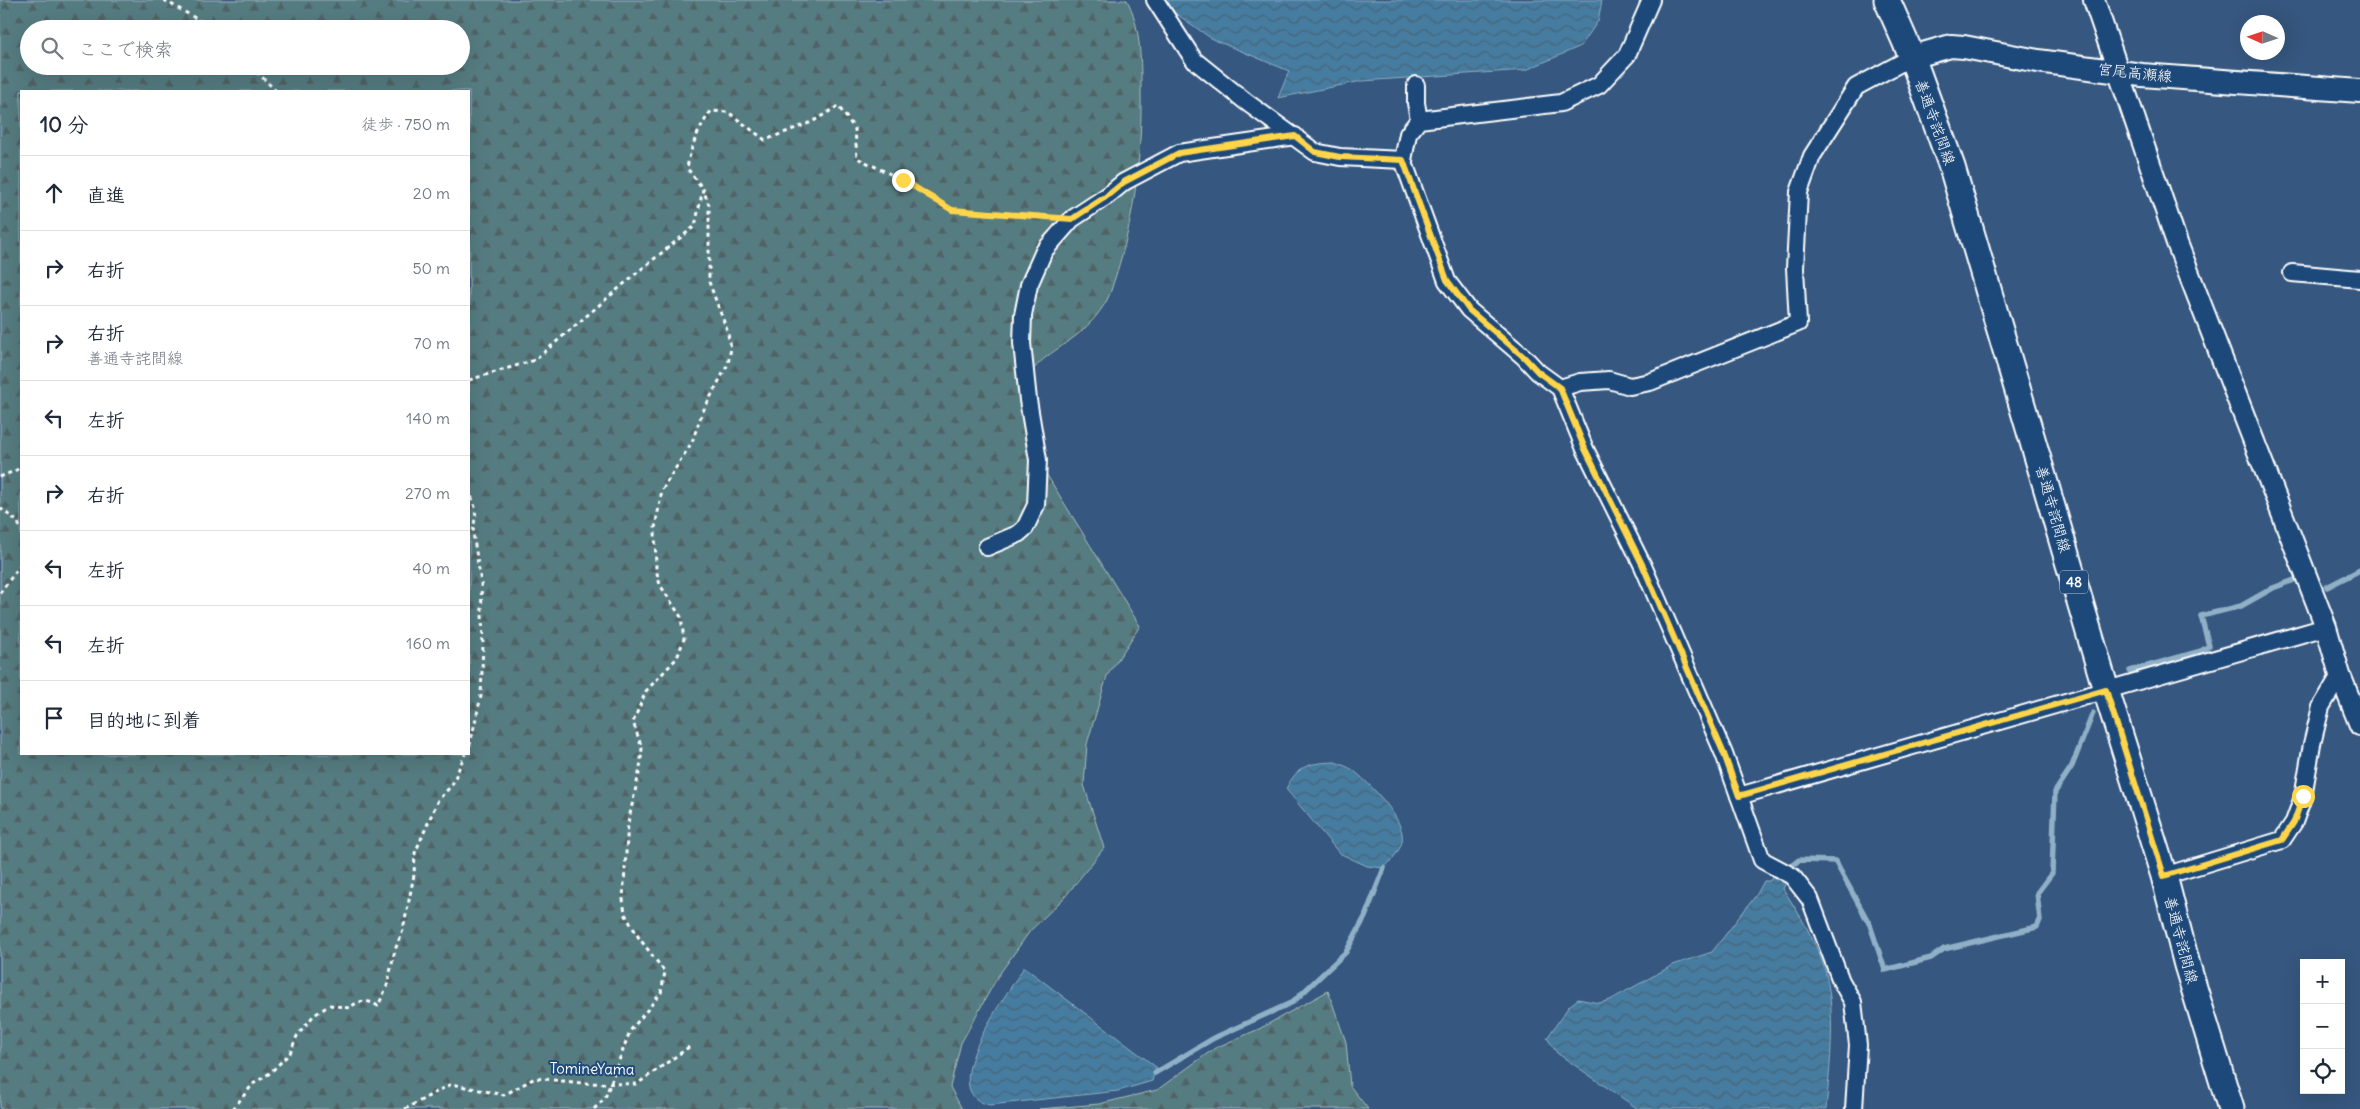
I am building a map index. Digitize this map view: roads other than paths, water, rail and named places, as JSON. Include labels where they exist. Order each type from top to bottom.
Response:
[{"type":"main road","name":"善通寺詫間線","points":[[1887,0],[1912,57],[1952,167],[2106,690],[2164,876],[2187,965],[2231,1109]]},
{"type":"main road","name":"宮尾高瀬線","points":[[1912,57],[1951,46],[2118,72],[2360,91]]},
{"type":"street","points":[[1155,0],[1194,60],[1245,101],[1315,152],[1340,157],[1403,160]]},
{"type":"street","points":[[1650,0],[1627,54],[1599,85],[1561,103],[1419,120],[1408,134],[1403,160],[1447,280],[1469,310],[1524,357],[1538,372],[1560,388],[1585,449],[1643,566],[1724,754],[1762,860],[1792,876],[1810,899],[1841,981],[1853,1002],[1858,1045],[1854,1109]]},
{"type":"street","points":[[2094,0],[2177,243],[2326,627],[2340,675],[2360,725]]},
{"type":"street","points":[[1560,388],[1580,382],[1609,380],[1630,386],[1650,382],[1798,324],[1795,268],[1799,192],[1812,156],[1856,87],[1912,57]]},
{"type":"street","points":[[1416,85],[1416,103],[1419,120]]},
{"type":"street","points":[[987,547],[1018,534],[1025,528],[1036,505],[1038,460],[1028,400],[1022,343],[1023,314],[1029,285],[1044,251],[1072,219],[1107,196],[1124,182],[1179,153],[1295,136]]},
{"type":"street","points":[[2292,273],[2360,279]]},
{"type":"street","points":[[1739,796],[2326,627]]},
{"type":"street","points":[[2164,876],[2282,840],[2294,822],[2303,796],[2321,707],[2340,675]]},
{"type":"water","points":[[1162,0],[1602,0],[1598,21],[1581,46],[1526,70],[1362,81],[1278,98],[1289,71],[1212,39],[1164,5]]},
{"type":"water","points":[[1335,762],[1353,770],[1368,784],[1393,813],[1399,823],[1402,833],[1401,846],[1384,868],[1367,866],[1339,853],[1286,789],[1295,774],[1306,766]]},
{"type":"water","points":[[1775,871],[1787,879],[1783,889],[1811,937],[1824,967],[1828,983],[1831,1038],[1826,1109],[1638,1109],[1557,1053],[1547,1038],[1569,1006],[1578,999],[1599,1003],[1610,1000],[1673,965],[1712,952],[1757,894],[1764,881],[1770,881]]},
{"type":"water","points":[[1024,967],[1156,1067],[1152,1081],[1118,1091],[990,1105],[974,1097],[968,1082],[971,1063],[979,1041],[991,1018]]},
{"type":"waterway","points":[[2327,587],[2360,570]]},
{"type":"waterway","points":[[2130,671],[2201,651],[2209,646],[2201,616],[2241,606],[2273,588],[2297,579]]},
{"type":"waterway","points":[[1790,867],[1799,860],[1835,861],[1870,925],[1885,970],[1931,958],[1944,949],[2037,927],[2040,920],[2037,893],[2052,873],[2055,792],[2072,766],[2093,713]]},
{"type":"waterway","points":[[1155,1073],[1214,1038],[1293,1002],[1346,952],[1365,917],[1384,868]]}]
